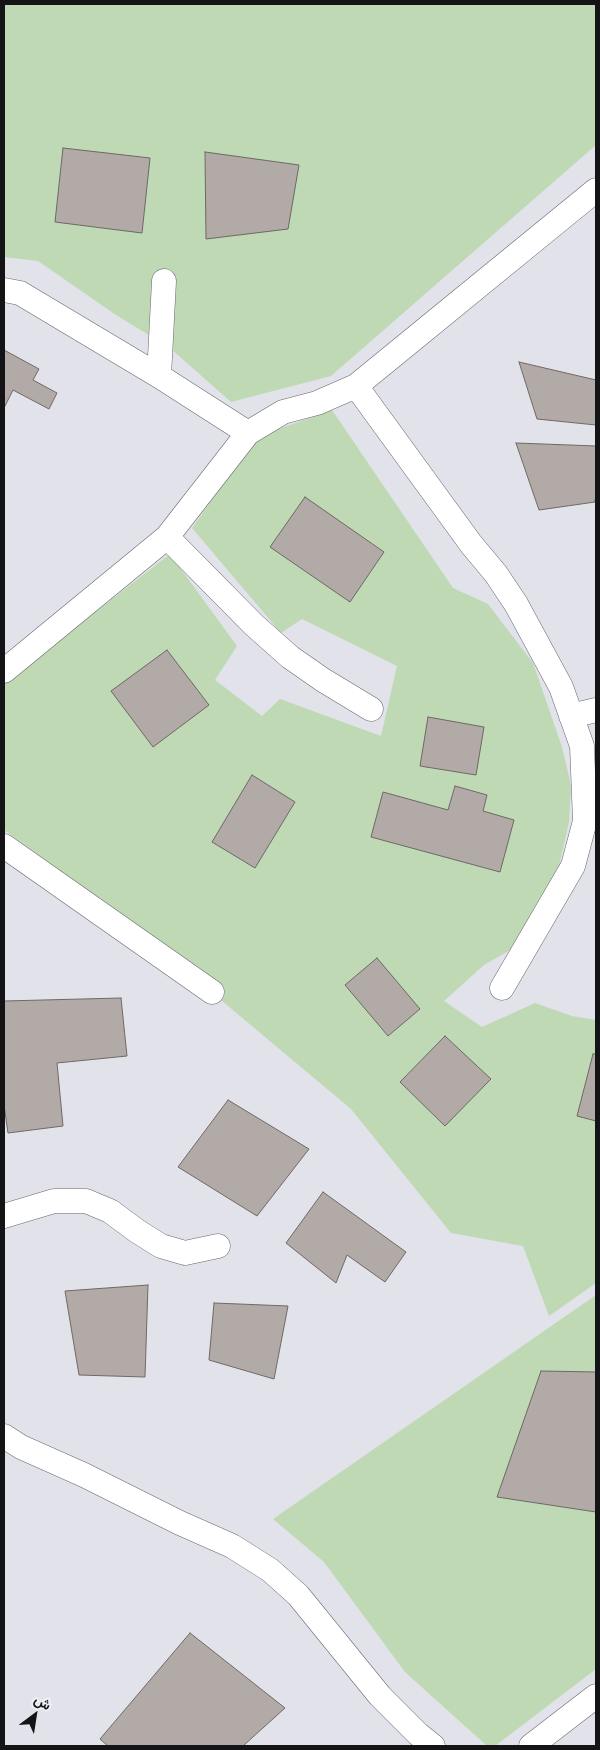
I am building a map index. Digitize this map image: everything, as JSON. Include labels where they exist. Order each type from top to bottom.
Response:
[{"type":"street","points":[[4,671],[167,537],[248,433],[283,412],[317,403],[356,386],[596,190]]},
{"type":"street","points":[[159,376],[164,280]]},
{"type":"street","points":[[4,290],[20,292],[159,376],[248,433]]},
{"type":"street","points":[[356,386],[471,544],[496,574],[516,604],[561,687],[582,746],[591,825],[572,866],[502,988]]},
{"type":"street","points":[[167,537],[254,625],[290,657],[323,680],[371,709]]},
{"type":"street","points":[[571,716],[596,710]]},
{"type":"street","points":[[4,846],[212,992]]},
{"type":"street","points":[[4,1216],[54,1201],[86,1201],[110,1210],[137,1231],[161,1246],[185,1253],[218,1246]]},
{"type":"street","points":[[4,1436],[21,1447],[232,1546],[270,1570],[298,1595],[380,1696],[418,1734],[433,1746]]},
{"type":"street","points":[[531,1746],[596,1696]]},
{"type":"green space","points":[[4,4],[596,4],[596,145],[331,376],[231,402],[170,348],[116,315],[38,261],[4,257]]},
{"type":"green space","points":[[332,410],[453,588],[488,604],[533,663],[562,747],[571,785],[569,822],[559,866],[512,949],[484,965],[444,1001],[482,1027],[535,1003],[572,1016],[596,1020],[596,1283],[549,1316],[523,1246],[451,1233],[351,1109],[105,903],[4,830],[4,683],[170,554],[237,646],[215,680],[262,716],[280,699],[381,736],[397,666],[302,619],[281,633],[192,528],[256,437]]},
{"type":"green space","points":[[596,1295],[596,1669],[495,1746],[487,1746],[405,1672],[324,1562],[273,1519]]},
{"type":"building","points":[[63,148],[150,158],[142,233],[55,222]]},
{"type":"building","points":[[205,152],[299,165],[288,229],[206,239]]},
{"type":"building","points":[[4,350],[39,369],[33,380],[57,393],[49,409],[13,390],[4,408]]},
{"type":"building","points":[[519,362],[596,380],[596,425],[537,419]]},
{"type":"building","points":[[516,443],[596,446],[595,502],[539,510]]},
{"type":"building","points":[[305,497],[384,552],[350,602],[270,547]]},
{"type":"building","points":[[167,650],[209,705],[153,747],[111,691]]},
{"type":"building","points":[[428,717],[484,727],[476,775],[420,766]]},
{"type":"building","points":[[252,775],[295,802],[255,868],[212,842]]},
{"type":"building","points":[[455,786],[487,795],[483,811],[514,820],[500,872],[371,837],[383,792],[448,810]]},
{"type":"building","points":[[377,958],[420,1009],[388,1036],[345,985]]},
{"type":"building","points":[[121,998],[127,1056],[57,1063],[63,1126],[8,1133],[4,1105],[4,1001]]},
{"type":"building","points":[[445,1036],[491,1079],[445,1126],[400,1082]]},
{"type":"building","points":[[593,1054],[596,1054],[596,1121],[577,1116]]},
{"type":"building","points":[[228,1100],[309,1149],[257,1216],[178,1167]]},
{"type":"building","points":[[323,1192],[406,1252],[385,1282],[347,1255],[336,1283],[286,1243]]},
{"type":"building","points":[[148,1285],[145,1377],[79,1375],[65,1291]]},
{"type":"building","points":[[214,1303],[288,1306],[274,1379],[209,1360]]},
{"type":"building","points":[[541,1371],[596,1372],[596,1512],[497,1497]]},
{"type":"building","points":[[190,1633],[285,1708],[243,1746],[108,1746],[100,1739]]}]
